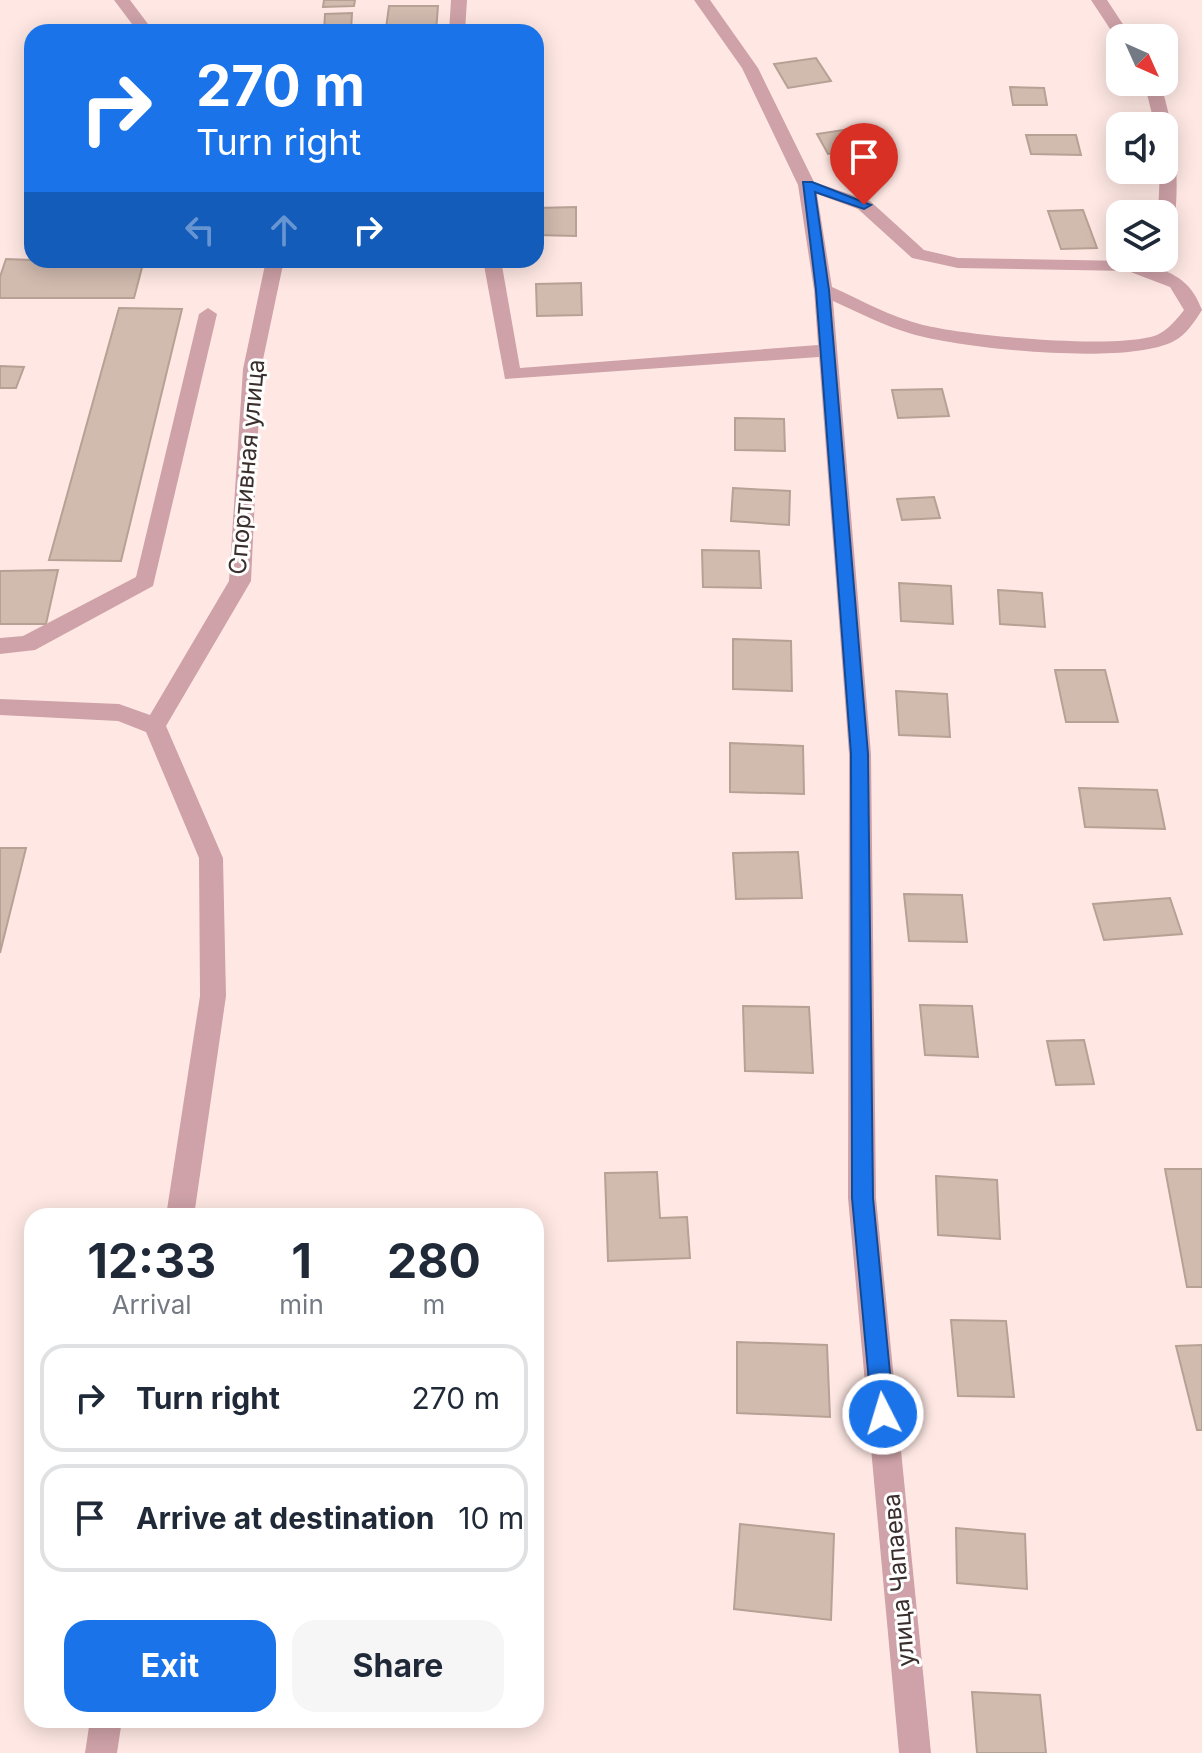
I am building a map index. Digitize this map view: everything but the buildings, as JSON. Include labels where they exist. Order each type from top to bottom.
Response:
[{"type":"street","points":[[122,0],[140,24]]},
{"type":"street","points":[[458,24],[459,0]]},
{"type":"street","name":"улица Чапаева","points":[[702,0],[750,68],[807,185],[823,290],[860,754],[862,1198],[915,1753]]},
{"type":"street","points":[[1099,0],[1115,24]]},
{"type":"street","points":[[1156,96],[1170,152],[1170,200]]},
{"type":"street","points":[[807,185],[864,205],[918,254],[958,263],[1106,266]]},
{"type":"street","name":"Спортивная улица","points":[[155,726],[240,581],[252,369],[273,268]]},
{"type":"street","points":[[493,268],[512,375],[827,350]]},
{"type":"street","points":[[823,290],[920,330],[972,338],[1131,346],[1163,339],[1183,324],[1193,310],[1189,293],[1176,281],[1148,272]]},
{"type":"street","points":[[0,646],[27,644],[146,581],[208,314]]},
{"type":"street","points":[[0,707],[119,713],[155,726],[211,858],[213,996],[181,1208]]},
{"type":"street","points":[[101,1753],[105,1728]]},
{"type":"route","points":[[864,205],[807,185],[823,290],[860,754],[862,1198],[883,1414]]}]
